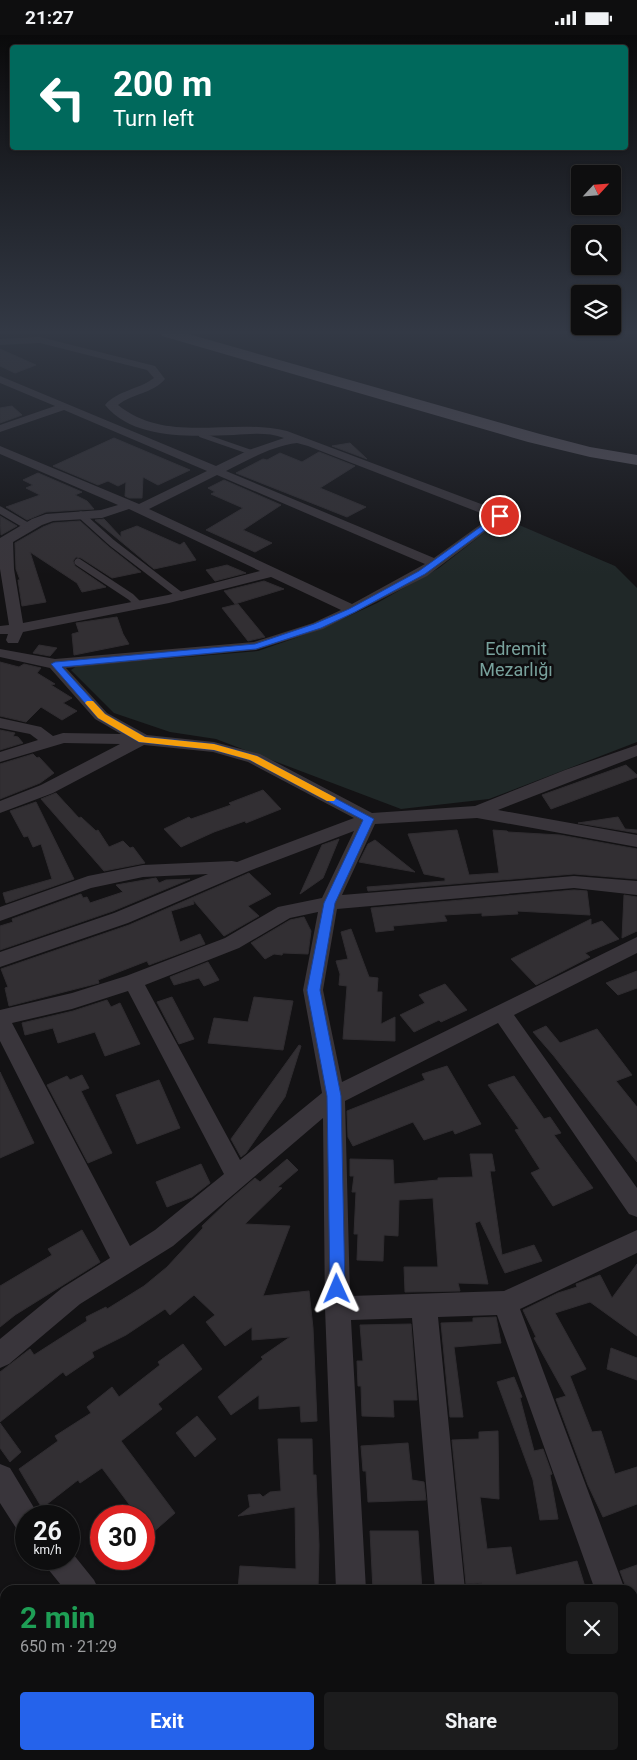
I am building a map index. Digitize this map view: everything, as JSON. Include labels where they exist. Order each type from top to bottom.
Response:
[{"type":"main road","points":[[448,414],[590,452],[637,460]]},
{"type":"main road","points":[[491,414],[569,436],[637,447]]},
{"type":"street","points":[[0,429],[43,414]]},
{"type":"street","points":[[86,414],[436,564]]},
{"type":"street","points":[[121,414],[137,423],[158,429],[182,432],[264,430],[290,436],[298,441]]},
{"type":"street","points":[[286,441],[311,443],[500,516],[436,564],[352,610],[318,626],[256,646],[55,664],[4,655],[17,629],[3,541],[51,517],[102,514],[134,507],[217,470],[253,453],[286,441]]},
{"type":"street","points":[[0,450],[134,507],[352,610]]},
{"type":"street","points":[[0,630],[17,629],[139,605],[272,572]]},
{"type":"street","points":[[55,664],[101,716],[142,740]]},
{"type":"street","points":[[0,723],[35,730],[51,742]]},
{"type":"street","points":[[0,757],[63,738],[142,740],[214,747],[254,758],[369,819]]},
{"type":"street","points":[[0,807],[47,789],[142,740]]},
{"type":"street","points":[[478,812],[571,774],[637,750]]},
{"type":"street","points":[[0,960],[121,918],[243,867],[369,819],[478,812],[637,841]]},
{"type":"street","points":[[351,1585],[338,1308],[334,1096],[314,990],[330,903],[369,819]]},
{"type":"street","points":[[0,915],[88,883],[143,871],[243,867]]},
{"type":"street","points":[[125,1262],[0,1020],[72,1001],[133,982],[232,943],[285,913],[330,903],[574,882],[637,888]]},
{"type":"street","points":[[0,1355],[71,1296],[164,1238],[334,1096],[637,944]]},
{"type":"street","points":[[133,982],[237,1176]]},
{"type":"street","points":[[502,1013],[637,1207]]},
{"type":"street","points":[[338,1308],[505,1303],[637,1241]]},
{"type":"street","points":[[505,1303],[608,1585]]},
{"type":"street","points":[[424,1305],[450,1585]]},
{"type":"street","points":[[0,1478],[18,1505]]},
{"type":"street","points":[[67,1570],[80,1585]]},
{"type":"lane","points":[[200,432],[201,435],[253,453]]},
{"type":"lane","points":[[0,510],[29,527]]},
{"type":"lane","points":[[81,515],[112,543],[181,596]]},
{"type":"lane","points":[[78,562],[131,597],[139,605]]},
{"type":"green space","name":"Edremit Mezarlığı","points":[[503,518],[615,566],[637,588],[637,742],[489,799],[401,809],[216,739],[170,732],[114,713],[71,670],[77,666],[258,651],[318,630],[377,603],[439,568]]},
{"type":"building","points":[[0,414],[22,415],[0,423]]},
{"type":"building","points":[[114,438],[190,470],[158,485],[143,477],[142,498],[129,498],[125,496],[126,482],[118,486],[108,481],[98,485],[53,466]]},
{"type":"building","points":[[350,443],[367,459],[332,446]]},
{"type":"building","points":[[319,452],[355,466],[320,488],[366,507],[347,517],[236,473],[263,459],[267,460],[280,453],[302,462]]},
{"type":"building","points":[[38,473],[82,492],[75,495],[87,501],[94,509],[46,512],[27,520],[6,507],[40,495],[26,488],[33,485],[23,480]]},
{"type":"building","points":[[224,480],[281,505],[243,530],[272,543],[255,552],[206,530],[243,508],[211,494],[215,492],[208,488]]},
{"type":"building","points":[[0,516],[17,526],[1,535]]},
{"type":"building","points":[[104,519],[121,537],[121,532],[137,526],[180,545],[184,542],[196,560],[154,569],[95,520]]},
{"type":"building","points":[[80,521],[141,572],[112,578],[81,558],[76,557],[73,561],[75,566],[106,587],[82,592],[77,583],[30,552],[46,602],[22,606],[18,580],[20,580],[16,569],[15,543],[53,523]]},
{"type":"building","points":[[227,565],[246,573],[215,581],[206,570]]},
{"type":"building","points":[[264,581],[284,589],[235,604],[224,591]]},
{"type":"building","points":[[238,604],[265,637],[248,641],[222,608]]},
{"type":"building","points":[[117,617],[129,644],[74,655],[72,634],[79,632],[76,623]]},
{"type":"building","points":[[39,645],[57,648],[50,656],[33,653]]},
{"type":"building","points":[[0,662],[19,667],[24,664],[41,668],[37,673],[55,684],[51,685],[72,698],[63,703],[77,711],[62,720],[41,707],[26,722],[0,716]]},
{"type":"building","points":[[0,730],[15,733],[13,736],[18,737],[23,743],[0,750]]},
{"type":"building","points":[[33,754],[37,758],[39,757],[54,773],[40,783],[0,799],[0,764]]},
{"type":"building","points":[[626,765],[637,777],[551,809],[542,795]]},
{"type":"building","points":[[263,790],[281,809],[246,823],[245,821],[214,832],[181,847],[164,829],[189,817],[191,819],[231,805],[229,803]]},
{"type":"building","points":[[56,793],[79,818],[81,817],[96,831],[98,830],[109,847],[123,841],[130,848],[133,847],[145,863],[104,871],[41,799]]},
{"type":"building","points":[[36,802],[74,879],[6,903],[3,893],[52,879],[41,844],[33,847],[28,836],[24,837],[10,811]]},
{"type":"building","points":[[618,817],[625,829],[637,830],[637,833],[578,823]]},
{"type":"building","points":[[457,830],[469,875],[499,873],[493,830],[560,835],[637,849],[637,879],[574,874],[368,891],[367,887],[445,881],[445,878],[424,874],[408,834]]},
{"type":"building","points":[[339,839],[323,878],[300,894],[322,845]]},
{"type":"building","points":[[375,840],[415,872],[359,862],[368,844]]},
{"type":"building","points":[[249,873],[271,894],[248,906],[259,916],[224,936],[193,900],[194,904],[171,911],[180,942],[200,934],[205,944],[149,965],[147,961],[98,980],[99,983],[9,1006],[5,988],[8,987],[1,969],[129,925]]},
{"type":"building","points":[[156,878],[159,883],[166,880],[190,879],[113,911],[0,950],[0,926],[13,922],[12,919],[81,894],[83,898],[87,897],[90,903],[123,892],[116,885]]},
{"type":"building","points":[[574,890],[587,891],[590,915],[517,911],[518,914],[482,916],[482,913],[444,915],[447,921],[393,926],[394,930],[376,932],[371,908]]},
{"type":"building","points":[[624,895],[637,897],[637,931],[622,938]]},
{"type":"building","points":[[304,917],[311,931],[308,954],[274,954],[265,959],[251,943],[290,920]]},
{"type":"building","points":[[591,919],[591,925],[602,921],[619,939],[585,953],[590,957],[536,985],[511,959]]},
{"type":"building","points":[[351,929],[369,977],[378,978],[377,992],[382,992],[381,1024],[395,1017],[395,1041],[343,1039],[347,986],[339,985],[340,974],[336,961],[348,959],[341,932]]},
{"type":"building","points":[[208,962],[219,980],[204,986],[199,978],[174,985],[170,977]]},
{"type":"building","points":[[637,971],[637,988],[618,995],[606,983]]},
{"type":"building","points":[[445,984],[467,1010],[414,1032],[400,1015],[425,1003],[419,995]]},
{"type":"building","points":[[172,997],[194,1039],[179,1044],[157,1002]]},
{"type":"building","points":[[254,997],[293,1001],[283,1050],[208,1043],[214,1018],[248,1022]]},
{"type":"building","points":[[107,1000],[111,1007],[120,1003],[140,1044],[105,1056],[95,1032],[58,1043],[53,1028],[25,1035],[22,1023],[73,1011]]},
{"type":"building","points":[[546,1026],[560,1043],[597,1029],[632,1075],[616,1081],[637,1107],[637,1162],[533,1032]]},
{"type":"building","points":[[299,1045],[301,1046],[285,1097],[246,1153],[241,1157],[231,1139]]},
{"type":"building","points":[[447,1066],[481,1124],[455,1134],[453,1130],[424,1140],[413,1122],[353,1146],[348,1137],[347,1111],[425,1080],[422,1074]]},
{"type":"building","points":[[0,1072],[34,1143],[0,1158]]},
{"type":"building","points":[[82,1075],[89,1088],[81,1091],[112,1153],[88,1163],[47,1085],[67,1076],[70,1080]]},
{"type":"building","points":[[514,1076],[544,1119],[550,1117],[561,1133],[554,1135],[593,1188],[553,1206],[531,1173],[540,1169],[515,1130],[519,1129],[488,1085]]},
{"type":"building","points":[[159,1080],[180,1128],[137,1144],[116,1095]]},
{"type":"building","points":[[470,1154],[492,1154],[495,1171],[490,1171],[502,1255],[534,1245],[542,1261],[505,1273],[480,1221],[475,1223],[488,1284],[458,1283],[460,1291],[405,1292],[404,1267],[438,1267],[433,1198],[399,1200],[398,1236],[384,1235],[383,1261],[357,1260],[358,1234],[354,1234],[356,1192],[352,1192],[354,1176],[350,1176],[350,1159],[393,1160],[394,1184],[438,1180],[438,1178],[473,1177]]},
{"type":"building","points":[[287,1159],[298,1170],[278,1187],[282,1188],[245,1224],[290,1226],[263,1296],[309,1291],[313,1328],[317,1421],[301,1422],[300,1406],[259,1409],[259,1395],[231,1415],[218,1397],[263,1359],[261,1357],[290,1337],[252,1340],[252,1327],[225,1346],[206,1322],[215,1315],[194,1295],[170,1315],[165,1309],[126,1335],[92,1352],[94,1357],[66,1376],[63,1372],[0,1422],[0,1372],[30,1349],[34,1355],[87,1321],[86,1317],[106,1307],[107,1309],[144,1286],[167,1267],[203,1228],[202,1226],[227,1202],[255,1178],[260,1182]]},
{"type":"building","points":[[201,1164],[210,1183],[192,1197],[167,1207],[156,1182]]},
{"type":"building","points":[[82,1230],[100,1262],[15,1315],[0,1327],[0,1286],[52,1255],[48,1249]]},
{"type":"building","points":[[637,1264],[637,1336],[590,1302],[555,1313],[586,1369],[570,1376],[592,1432],[601,1431],[615,1474],[637,1467],[637,1504],[603,1517],[588,1485],[556,1399],[566,1396],[534,1338],[536,1337],[523,1310],[558,1293],[577,1287],[576,1284],[600,1275],[612,1298]]},
{"type":"building","points":[[496,1317],[501,1343],[454,1347],[463,1417],[450,1417],[441,1323],[473,1322],[473,1318]]},
{"type":"building","points":[[411,1324],[417,1400],[393,1400],[394,1417],[362,1416],[361,1386],[358,1386],[357,1361],[363,1361],[360,1325]]},
{"type":"building","points":[[183,1344],[202,1369],[158,1404],[162,1409],[121,1441],[175,1513],[155,1530],[155,1505],[130,1505],[102,1468],[80,1483],[78,1480],[46,1505],[40,1505],[19,1469],[58,1441],[55,1436],[91,1413],[87,1407],[112,1387],[119,1397],[160,1365],[158,1362]]},
{"type":"building","points":[[611,1348],[637,1358],[637,1380],[607,1369]]},
{"type":"building","points":[[514,1377],[522,1397],[520,1398],[534,1451],[543,1449],[552,1474],[550,1475],[558,1519],[540,1520],[533,1480],[497,1382]]},
{"type":"building","points":[[197,1416],[216,1439],[195,1457],[176,1433]]},
{"type":"building","points":[[0,1423],[21,1452],[10,1462],[0,1448]]},
{"type":"building","points":[[498,1431],[499,1499],[480,1497],[487,1549],[511,1547],[516,1575],[577,1561],[584,1585],[466,1584],[452,1440],[479,1439],[479,1432]]},
{"type":"building","points":[[278,1439],[312,1439],[313,1475],[316,1475],[319,1545],[318,1585],[238,1585],[240,1566],[296,1569],[295,1507],[238,1516],[250,1507],[248,1495],[260,1494],[263,1497],[270,1492],[281,1491]]},
{"type":"building","points":[[408,1443],[412,1480],[424,1482],[426,1500],[368,1502],[366,1471],[363,1471],[361,1446]]},
{"type":"building","points":[[370,1531],[418,1531],[422,1585],[373,1585]]},
{"type":"building","points":[[637,1565],[637,1585],[625,1585],[620,1571]]},
{"type":"slow traffic","points":[[90,703],[101,716],[142,740],[214,747],[254,758],[330,798]]},
{"type":"route","points":[[337,1289],[334,1096],[314,990],[330,903],[369,819],[254,758],[214,747],[142,740],[101,716],[55,664],[256,646],[318,626],[422,573],[500,516]]}]
